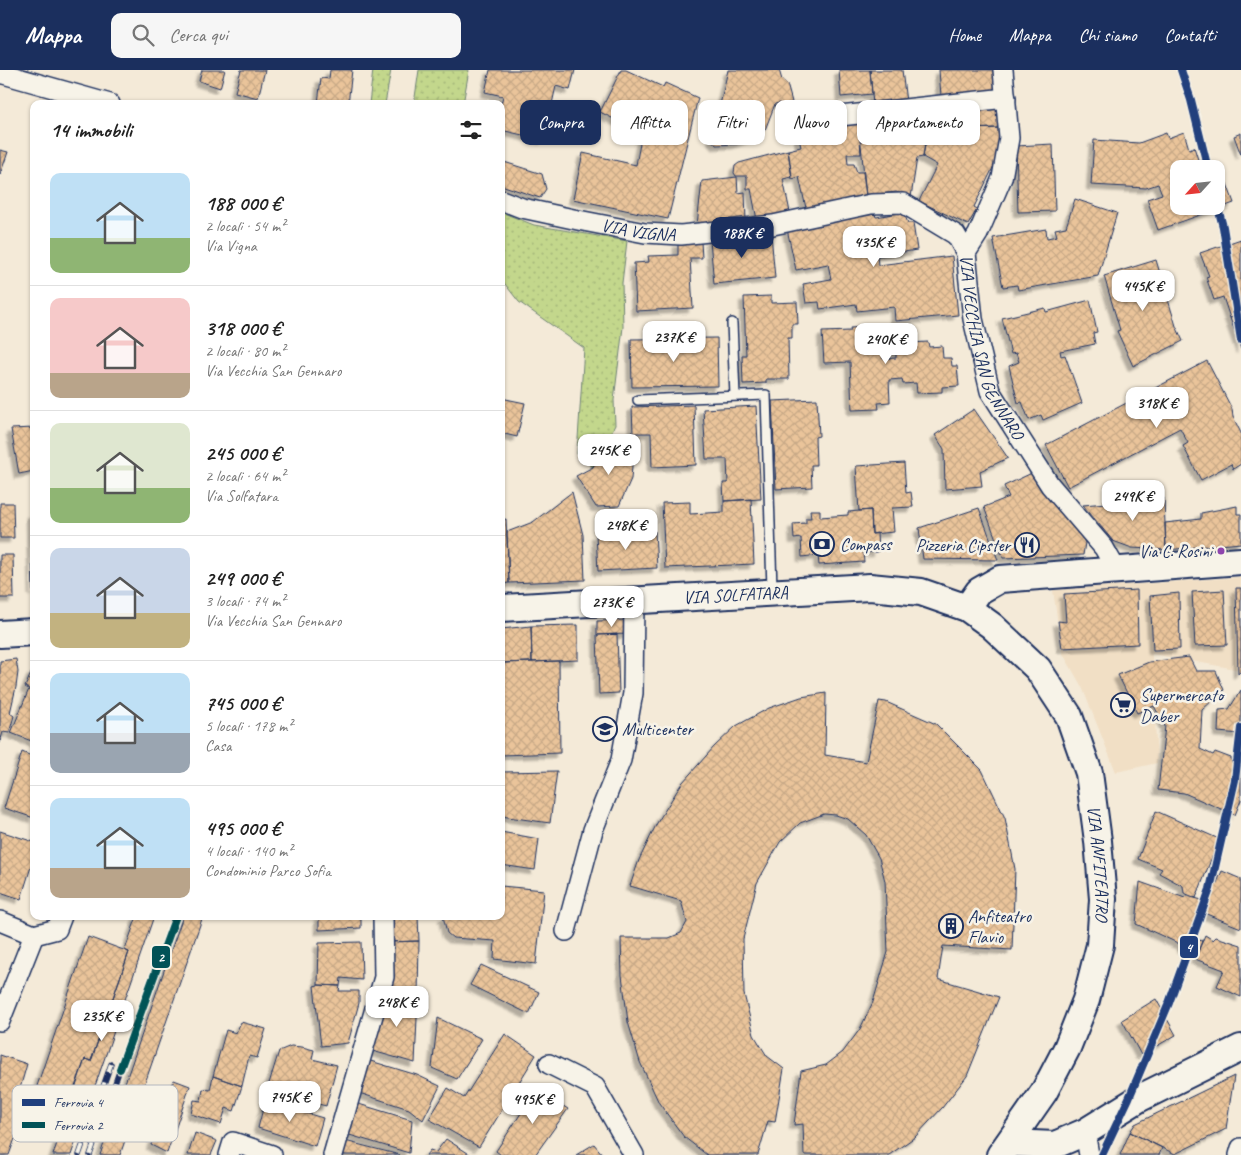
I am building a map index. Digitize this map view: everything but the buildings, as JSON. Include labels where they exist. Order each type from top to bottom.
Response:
[{"type":"main road","points":[[967,608],[978,591],[1000,579],[1241,562]]},
{"type":"main road","name":"VIA SOLFATARA","points":[[505,608],[870,588],[922,592],[967,608]]},
{"type":"main road","name":"VIA ANFITEATRO","points":[[967,608],[992,626],[1038,669],[1068,716],[1089,773],[1102,880],[1103,899],[1100,945],[1086,1000],[1067,1048],[1044,1092],[1004,1149]]},
{"type":"main road","points":[[0,634],[30,632]]},
{"type":"main road","points":[[1004,1149],[1087,1143],[1140,1098],[1241,1048]]},
{"type":"street","name":"VIA VECCHIA SAN GENNARO","points":[[1004,70],[1009,138],[1002,178],[978,234],[966,254],[973,318],[990,392],[1050,485],[1104,548],[1117,571]]},
{"type":"street","points":[[0,73],[96,100]]},
{"type":"street","points":[[847,115],[1006,98]]},
{"type":"street","name":"VIA VIGNA","points":[[505,202],[522,208],[607,226],[645,233],[681,235],[773,225],[871,204],[903,203],[956,235],[966,254]]},
{"type":"street","points":[[566,931],[592,830],[621,760],[634,694],[634,602]]},
{"type":"street","points":[[0,921],[34,935],[57,930],[61,920]]},
{"type":"street","points":[[333,1155],[384,977],[383,920]]},
{"type":"street","points":[[0,1021],[34,935]]},
{"type":"street","points":[[549,1064],[595,1087],[634,1155]]},
{"type":"street","points":[[229,1155],[234,1142],[272,1155]]},
{"type":"street","points":[[1239,1155],[1241,1148]]},
{"type":"lane","points":[[732,323],[735,396]]},
{"type":"lane","points":[[638,400],[766,396],[772,592]]},
{"type":"shaded area","points":[[1241,577],[1241,670],[1152,654],[1157,763],[1116,772],[1082,687],[1062,652],[1053,590]]},
{"type":"green space","points":[[373,70],[391,70],[386,100],[369,100]]},
{"type":"green space","points":[[419,70],[469,70],[464,100],[415,100]]},
{"type":"green space","points":[[505,214],[534,225],[627,241],[622,283],[623,327],[614,400],[615,425],[593,467],[577,454],[584,348],[519,302],[505,284]]},
{"type":"railway","points":[[104,1085],[111,1064]]},
{"type":"railway","points":[[114,1085],[120,1069]]},
{"type":"railway","points":[[79,1155],[84,1142]]},
{"type":"railway","points":[[90,1155],[95,1142]]},
{"type":"rail line","name":"4","points":[[1181,70],[1191,100],[1206,160]]},
{"type":"rail line","name":"4","points":[[1220,215],[1241,340]]},
{"type":"rail line","name":"4","points":[[1102,1155],[1129,1098],[1169,1003],[1210,889],[1235,780],[1241,728]]},
{"type":"rail line","name":"2","points":[[120,1069],[175,920]]},
{"type":"place","name":"Compass","points":[[822,544]]},
{"type":"place","name":"Pizzeria Cipster","points":[[1027,545]]},
{"type":"place","name":"Via C. Rosini","points":[[1221,551]]},
{"type":"place","name":"Supermercato Daber","points":[[1123,705]]},
{"type":"place","name":"Multicenter","points":[[605,729]]},
{"type":"place","name":"Anfiteatro Flavio","points":[[951,926]]}]
